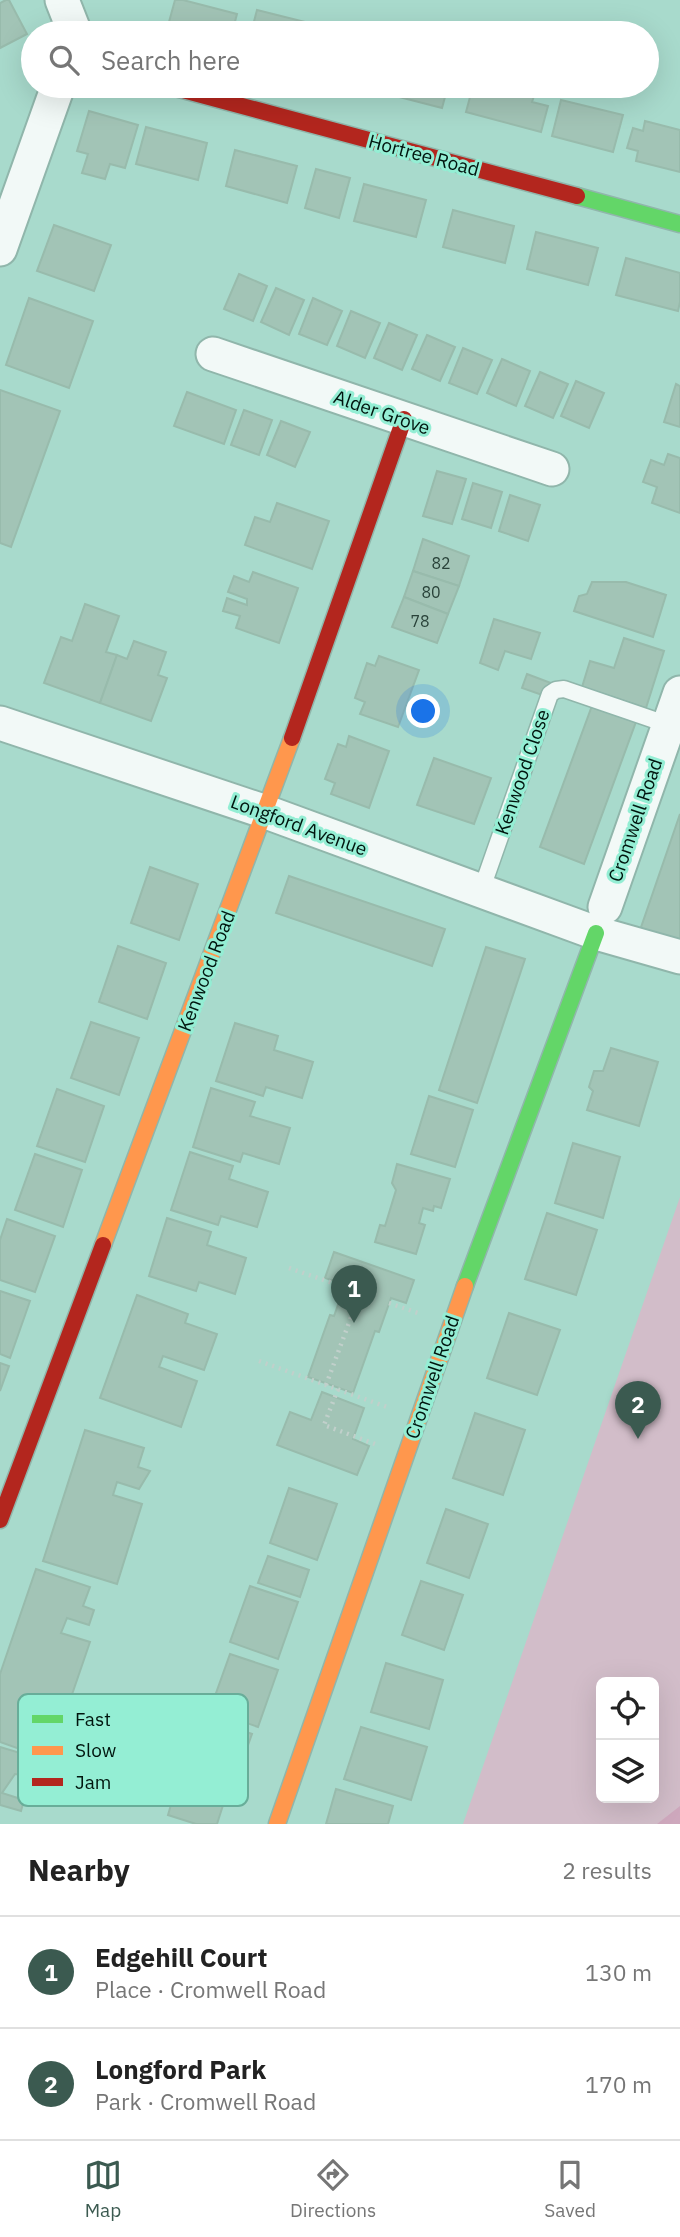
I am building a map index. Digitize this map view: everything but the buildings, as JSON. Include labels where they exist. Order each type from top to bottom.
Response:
[{"type":"street","points":[[62,0],[70,21]]},
{"type":"street","points":[[0,249],[54,98]]},
{"type":"street","name":"Hortree Road","points":[[213,98],[680,224]]},
{"type":"street","name":"Alder Grove","points":[[213,354],[552,469]]},
{"type":"street","name":"Kenwood Road","points":[[0,1520],[266,812],[404,419]]},
{"type":"street","name":"Cromwell Road","points":[[277,1824],[418,1419],[680,693]]},
{"type":"street","name":"Longford Avenue","points":[[0,723],[266,812],[481,891],[600,920],[680,957]]},
{"type":"lane","name":"Kenwood Close","points":[[481,891],[550,694],[564,689],[669,725]]},
{"type":"path","points":[[289,1268],[344,1287]]},
{"type":"path","points":[[326,1385],[360,1293]]},
{"type":"path","points":[[259,1361],[418,1419]]},
{"type":"path","points":[[338,1389],[324,1425],[405,1456]]},
{"type":"shaded area","points":[[680,1197],[680,1824],[463,1824]]},
{"type":"shaded area","points":[[680,1806],[680,1824],[657,1824]]},
{"type":"traffic: fast","points":[[577,196],[680,224]]},
{"type":"traffic: fast","points":[[465,1286],[596,933]]},
{"type":"traffic: slow","points":[[103,1245],[292,738]]},
{"type":"traffic: slow","points":[[277,1824],[465,1286]]},
{"type":"traffic: jam","points":[[213,98],[577,196]]},
{"type":"traffic: jam","points":[[292,738],[404,419]]},
{"type":"traffic: jam","points":[[0,1520],[103,1245]]},
{"type":"place","name":"Edgehill Court","points":[[354,1323]]},
{"type":"place","name":"Longford Park","points":[[638,1439]]}]
